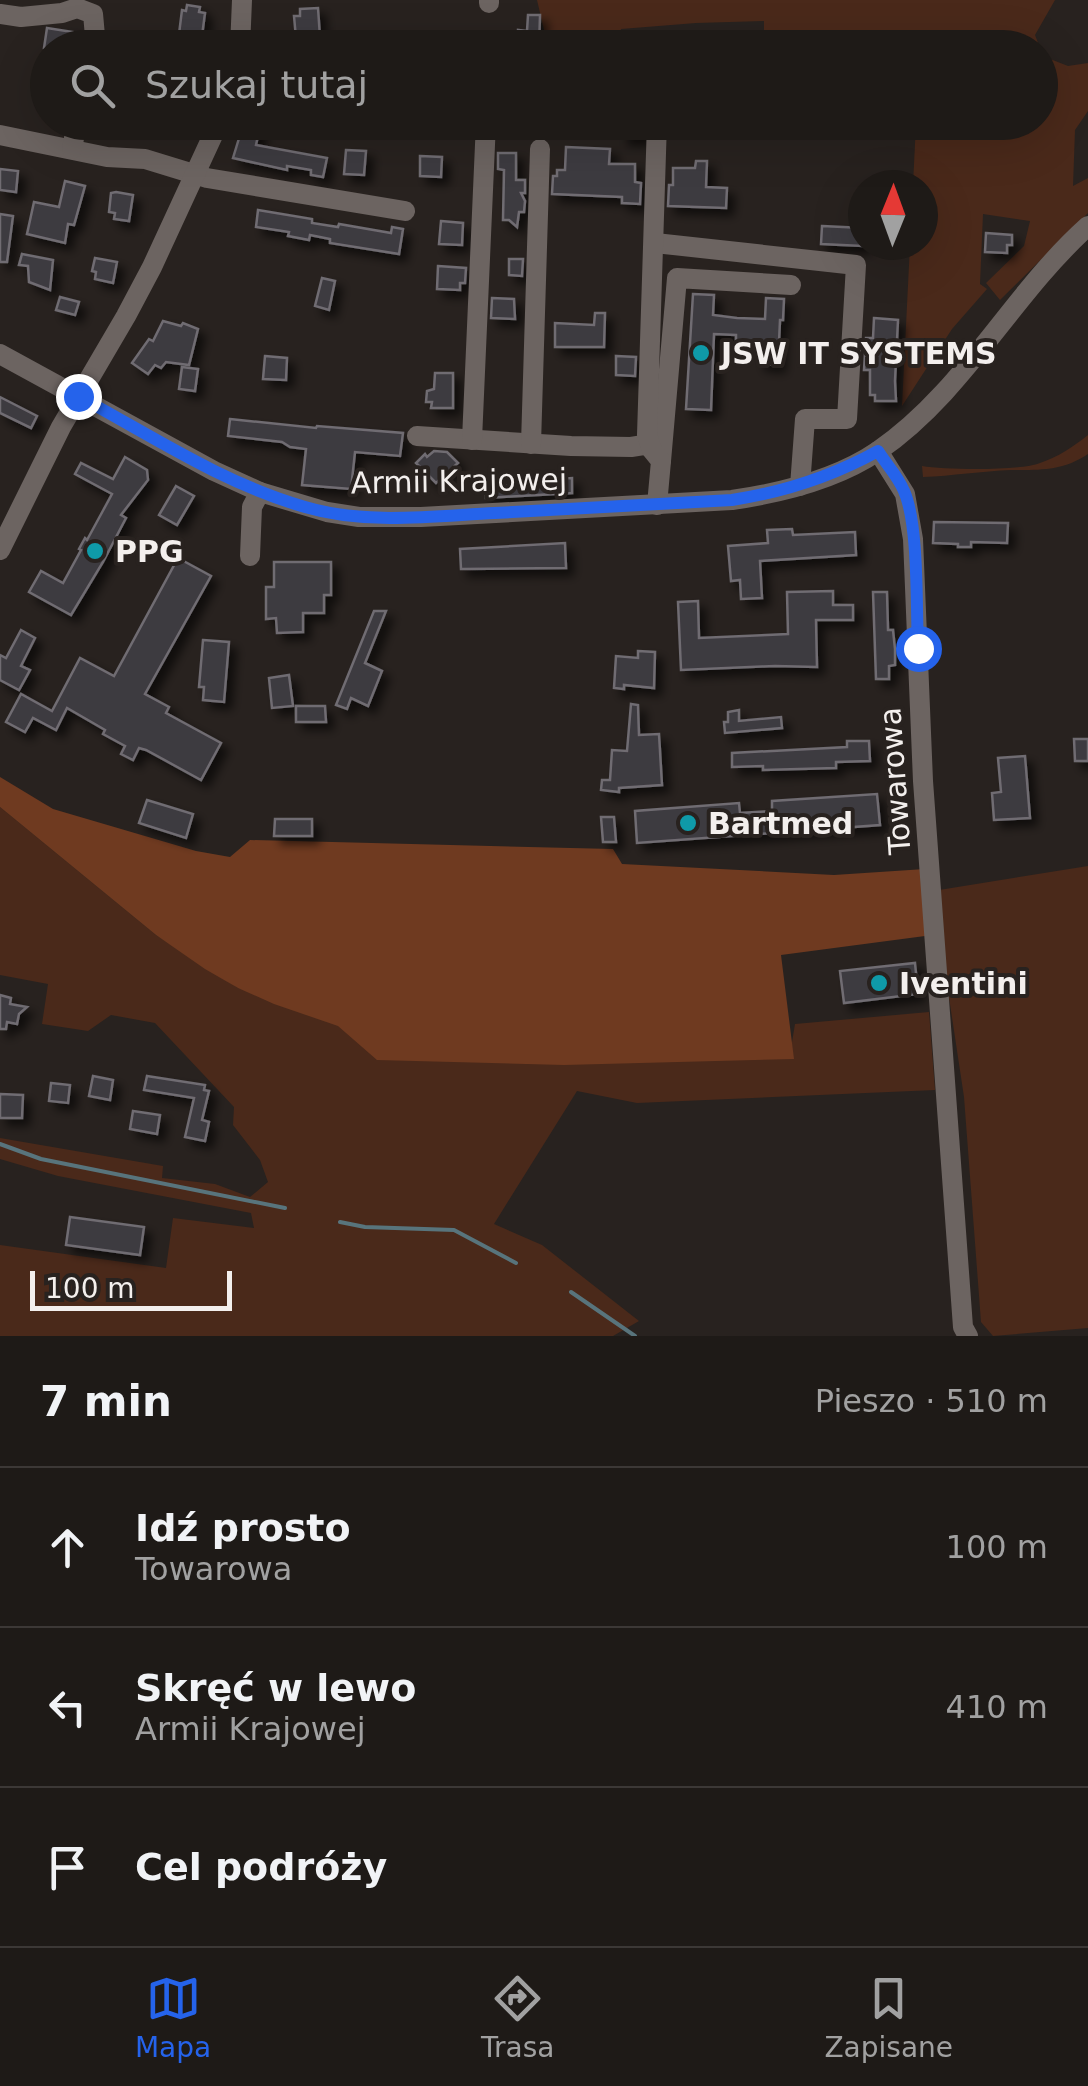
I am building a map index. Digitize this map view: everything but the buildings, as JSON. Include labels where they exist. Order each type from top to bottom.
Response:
[{"type":"street","points":[[241,30],[242,0]]},
{"type":"street","points":[[0,14],[21,17],[77,8],[93,14],[94,30]]},
{"type":"street","points":[[0,135],[107,157],[145,159],[196,175],[405,210]]},
{"type":"street","points":[[72,149],[74,140]]},
{"type":"street","points":[[0,550],[50,447],[126,316],[211,140]]},
{"type":"street","points":[[472,440],[485,140]]},
{"type":"street","points":[[655,452],[647,435],[657,140]]},
{"type":"street","points":[[531,444],[540,149]]},
{"type":"street","name":"Armii Krajowej","points":[[0,354],[214,470],[260,492],[305,507],[359,517],[421,517],[732,500],[800,486],[878,451],[941,396],[1052,262],[1088,226]]},
{"type":"street","points":[[655,243],[856,265],[846,419],[805,419],[800,486]]},
{"type":"street","points":[[657,505],[655,452],[677,278],[791,286]]},
{"type":"street","points":[[418,436],[655,452]]},
{"type":"street","name":"Towarowa","points":[[878,451],[901,484],[910,512],[924,781],[962,1318],[968,1336]]},
{"type":"street","points":[[250,556],[252,508],[260,492]]},
{"type":"shaded area","points":[[537,0],[1055,0],[1038,30],[764,30],[764,21],[621,30],[544,30]]},
{"type":"shaded area","points":[[1058,62],[1068,66],[1088,63],[1088,111],[1075,130],[1073,186],[1088,178],[1088,213],[1000,300],[986,283],[1024,246],[1030,221],[983,214],[980,284],[987,289],[952,329],[902,406],[909,260],[938,260],[938,170],[914,170],[915,140],[1058,140]]},
{"type":"shaded area","points":[[1088,435],[1088,454],[1060,467],[923,477],[922,466],[1030,466],[1059,455]]},
{"type":"shaded area","points":[[0,777],[53,809],[196,851],[230,857],[250,840],[613,849],[622,864],[834,875],[925,869],[925,936],[781,955],[794,1059],[564,1065],[377,1060],[338,1026],[238,988],[156,935],[0,807]]},
{"type":"shaded area","points":[[0,807],[156,935],[238,988],[790,1054],[795,1024],[929,1012],[935,1090],[637,1103],[577,1091],[494,1224],[542,1245],[639,1321],[613,1336],[0,1336],[0,1245],[166,1268],[173,1218],[254,1228],[251,1213],[58,1176],[0,1159],[0,1138],[163,1166],[162,1178],[215,1184],[250,1197],[268,1182],[260,1160],[233,1125],[234,1107],[155,1023],[111,1015],[88,1031],[42,1024],[48,984],[0,975]]},
{"type":"shaded area","points":[[1088,866],[1088,1328],[993,1336],[981,1322],[964,1097],[933,891]]},
{"type":"waterway","points":[[0,1144],[41,1159],[285,1208]]},
{"type":"waterway","points":[[340,1222],[365,1227],[454,1230],[516,1263]]},
{"type":"waterway","points":[[571,1292],[635,1336]]},
{"type":"place","name":"JSW IT SYSTEMS","points":[[701,353]]},
{"type":"place","name":"PPG","points":[[95,551]]},
{"type":"place","name":"Bartmed","points":[[688,823]]},
{"type":"place","name":"Iventini","points":[[879,983]]},
{"type":"route","points":[[78,396],[260,492],[305,507],[359,517],[732,500],[800,486],[878,451],[901,484],[909,506],[918,648]]}]
